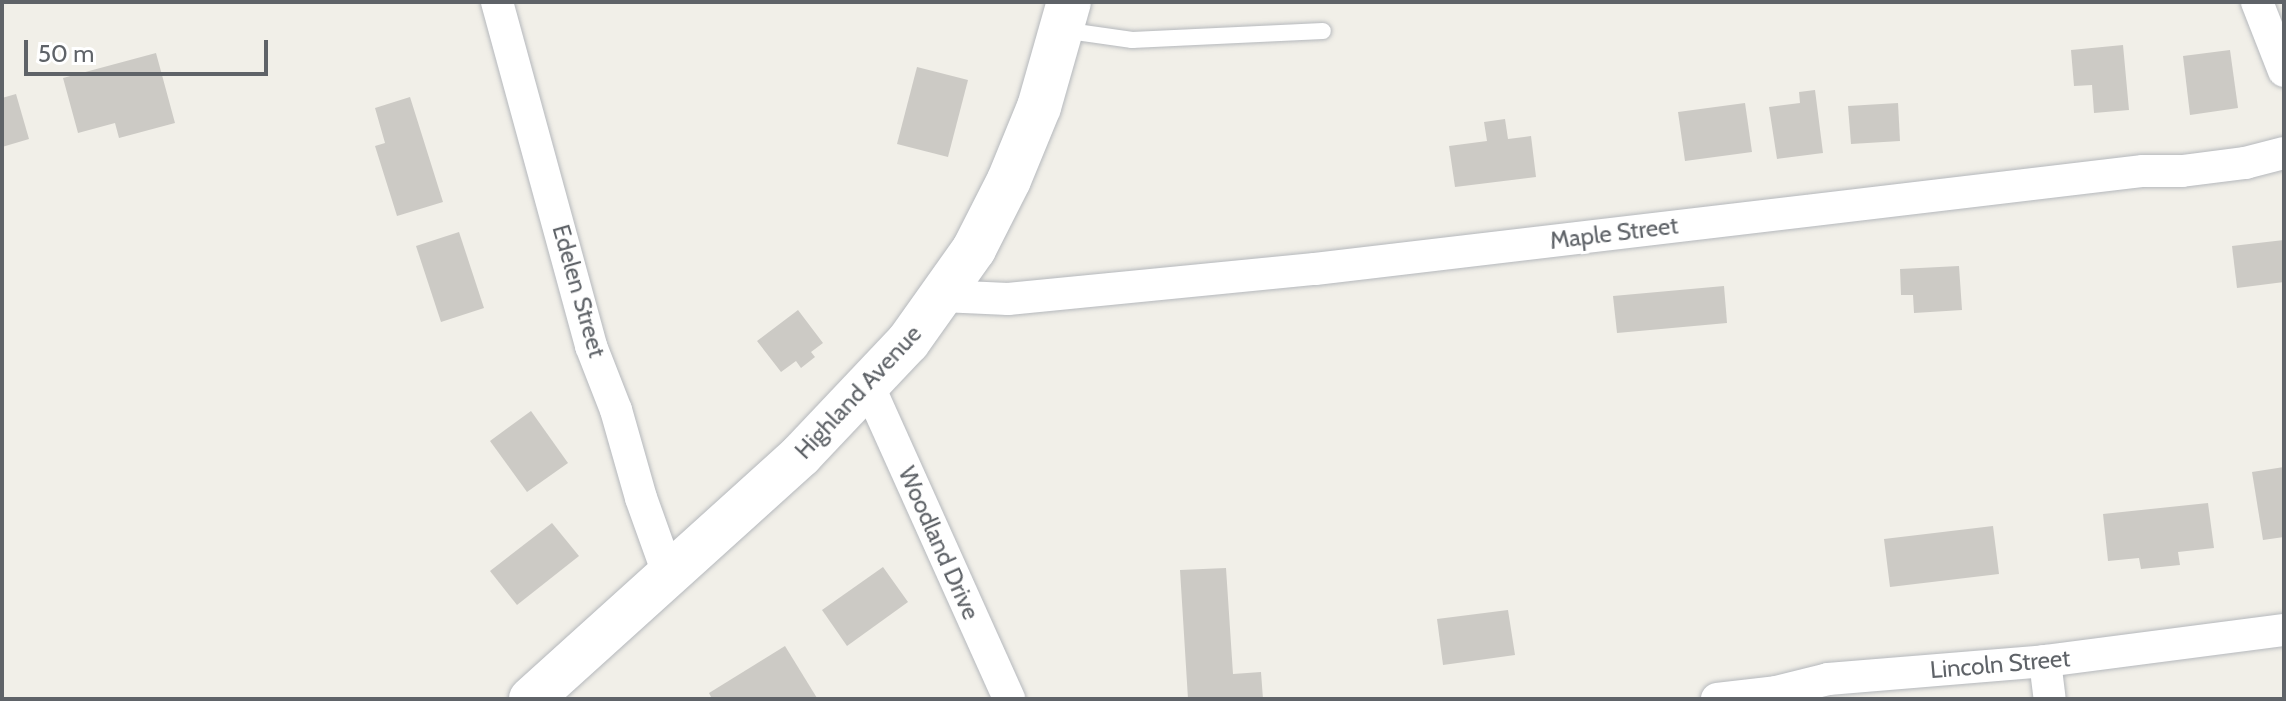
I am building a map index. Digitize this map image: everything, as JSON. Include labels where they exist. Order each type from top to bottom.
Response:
[{"type":"main road","name":"Highland Avenue","points":[[531,699],[801,455],[869,387],[942,296],[974,249],[1009,180],[1039,107],[1066,16]]},
{"type":"street","name":"Edelen Street","points":[[497,2],[591,346],[613,399],[641,498],[669,576]]},
{"type":"street","points":[[2257,2],[2284,71]]},
{"type":"street","name":"Maple Street","points":[[942,296],[1008,299],[1315,269],[2143,171],[2182,171],[2245,163],[2284,153]]},
{"type":"street","name":"Woodland Drive","points":[[869,387],[1009,699]]},
{"type":"street","name":"Lincoln Street","points":[[1717,699],[1776,692],[1828,679],[2045,661],[2284,630]]},
{"type":"street","points":[[2045,661],[2050,699]]},
{"type":"lane","points":[[1066,16],[1132,40],[1323,31]]},
{"type":"building","points":[[2123,45],[2129,110],[2094,113],[2092,85],[2074,86],[2071,50]]},
{"type":"building","points":[[2230,50],[2238,108],[2190,115],[2183,56]]},
{"type":"building","points":[[156,53],[175,123],[119,138],[115,123],[78,133],[63,78]]},
{"type":"building","points":[[917,67],[968,80],[948,157],[897,144]]},
{"type":"building","points":[[1815,90],[1823,153],[1777,159],[1769,107],[1800,103],[1799,92]]},
{"type":"building","points":[[16,94],[29,139],[2,147],[2,98]]},
{"type":"building","points":[[410,97],[443,202],[397,216],[375,146],[385,143],[375,108]]},
{"type":"building","points":[[1745,103],[1752,152],[1685,161],[1678,112]]},
{"type":"building","points":[[1898,103],[1900,141],[1851,144],[1848,106]]},
{"type":"building","points":[[1505,119],[1508,139],[1531,136],[1536,177],[1455,187],[1449,146],[1487,141],[1484,122]]},
{"type":"building","points":[[459,232],[484,308],[441,322],[416,246]]},
{"type":"building","points":[[2284,240],[2284,282],[2237,288],[2232,246]]},
{"type":"building","points":[[1959,266],[1962,310],[1914,313],[1913,295],[1901,295],[1900,269]]},
{"type":"building","points":[[1724,286],[1727,323],[1617,333],[1613,296]]},
{"type":"building","points":[[798,310],[823,343],[811,352],[815,357],[801,368],[796,361],[781,372],[757,341]]},
{"type":"building","points":[[531,411],[568,463],[527,492],[490,441]]},
{"type":"building","points":[[2284,467],[2284,537],[2263,540],[2252,472]]},
{"type":"building","points":[[2208,503],[2214,548],[2178,552],[2180,565],[2141,569],[2139,558],[2108,561],[2103,514]]},
{"type":"building","points":[[552,523],[579,556],[517,605],[490,571]]},
{"type":"building","points":[[1993,526],[1999,574],[1890,587],[1884,539]]},
{"type":"building","points":[[883,567],[908,602],[847,646],[822,610]]},
{"type":"building","points":[[1226,568],[1233,674],[1261,672],[1263,699],[1188,699],[1180,570]]},
{"type":"building","points":[[1508,610],[1515,655],[1443,665],[1437,619]]},
{"type":"building","points":[[785,646],[817,698],[712,699],[709,693]]}]
